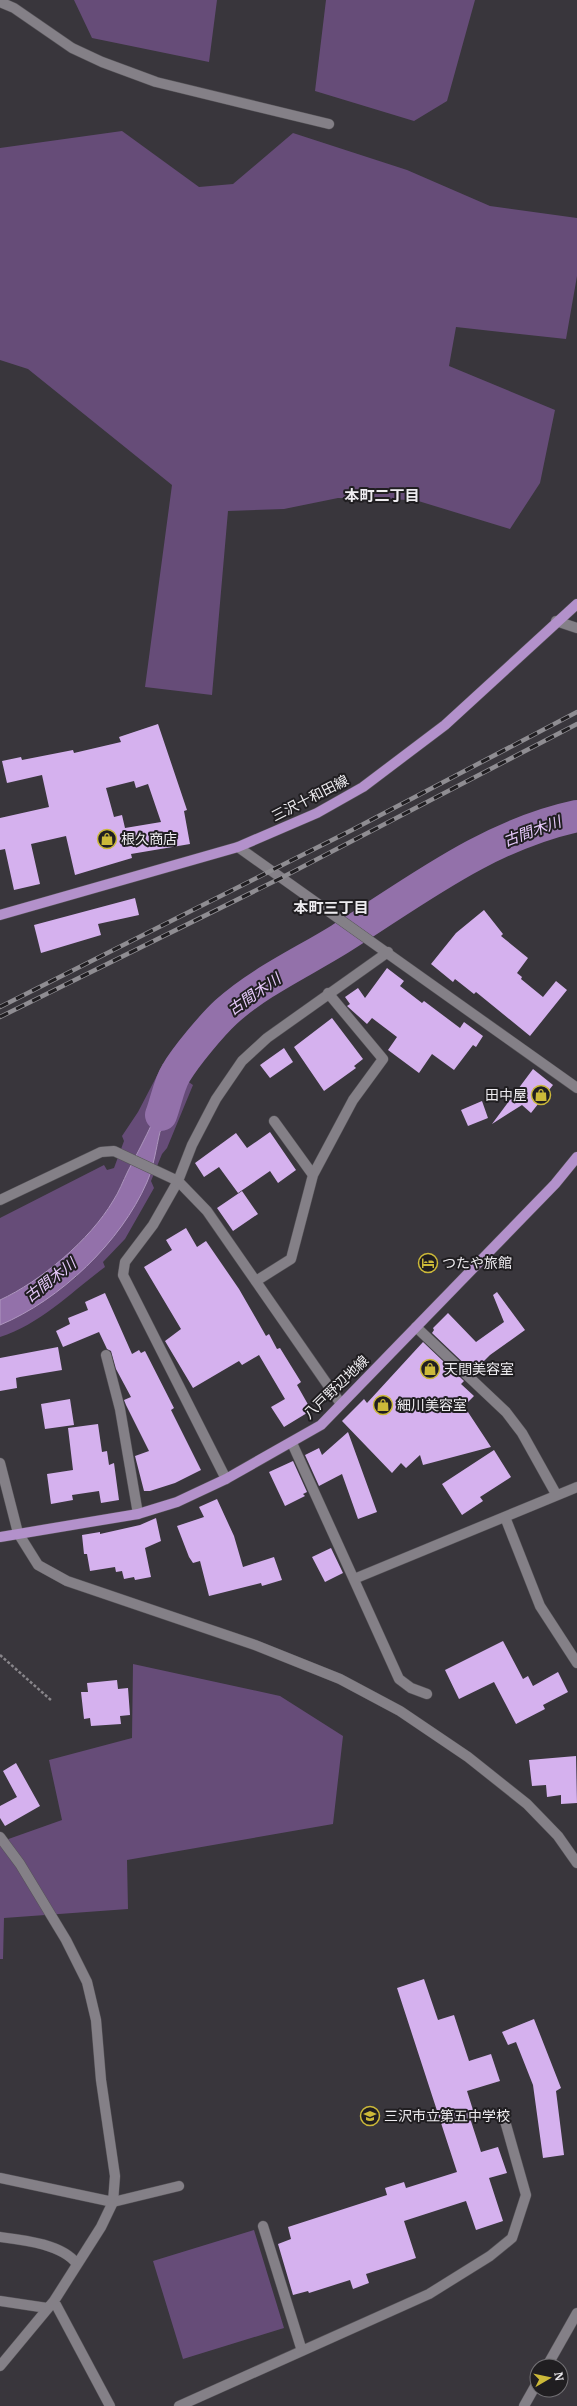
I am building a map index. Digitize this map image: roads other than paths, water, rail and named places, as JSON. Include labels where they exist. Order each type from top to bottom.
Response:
[{"type":"main road","name":"三沢十和田線","points":[[0,915],[238,847],[317,813],[363,787],[445,725],[556,621],[577,604]]},
{"type":"main road","name":"八戸野辺地線","points":[[0,1537],[138,1514],[177,1502],[226,1479],[292,1443],[320,1425],[555,1184],[577,1157]]},
{"type":"street","points":[[0,2],[14,8],[72,48],[102,62],[156,82],[329,124]]},
{"type":"street","points":[[556,621],[577,628]]},
{"type":"street","points":[[238,847],[388,952],[577,1088]]},
{"type":"street","points":[[226,1479],[123,1275],[125,1262],[153,1224],[178,1181],[192,1145],[216,1099],[242,1061],[267,1038],[328,993],[388,952]]},
{"type":"street","points":[[256,1281],[291,1259],[313,1175],[352,1100],[383,1059],[328,993]]},
{"type":"street","points":[[274,1120],[313,1175]]},
{"type":"street","points":[[0,1200],[101,1152],[114,1151],[178,1181],[207,1211],[340,1404]]},
{"type":"street","points":[[416,1327],[506,1412],[522,1434],[556,1494]]},
{"type":"street","points":[[106,1355],[120,1409],[138,1514]]},
{"type":"street","points":[[292,1443],[399,1678],[411,1688],[427,1694]]},
{"type":"street","points":[[0,1463],[18,1533],[38,1565],[67,1581],[262,1648],[340,1679],[400,1711],[468,1757],[527,1804],[558,1836],[577,1863]]},
{"type":"street","points":[[354,1579],[556,1494],[577,1487]]},
{"type":"street","points":[[504,1517],[540,1606],[577,1663]]},
{"type":"street","points":[[0,1837],[20,1864],[66,1940],[87,1982],[96,2020],[101,2080],[115,2176],[113,2202],[101,2227],[51,2305],[0,2366]]},
{"type":"street","points":[[179,2406],[429,2294],[490,2256],[512,2238],[526,2195],[504,2121]]},
{"type":"street","points":[[0,2178],[113,2202],[179,2186]]},
{"type":"street","points":[[262,2226],[302,2351]]},
{"type":"street","points":[[0,2237],[47,2246],[70,2255],[77,2264]]},
{"type":"street","points":[[0,2301],[51,2305]]},
{"type":"street","points":[[51,2305],[110,2406]]},
{"type":"street","points":[[551,2358],[577,2313]]},
{"type":"street","points":[[524,2406],[529,2397]]},
{"type":"water","points":[[174,1072],[180,1076],[173,1112],[160,1132],[147,1182],[136,1204],[122,1226],[105,1247],[66,1285],[45,1301],[0,1325],[0,1300],[16,1292],[48,1271],[78,1244],[103,1216],[117,1194],[147,1135]]},
{"type":"waterway","name":"古間木川","points":[[161,1115],[169,1088],[180,1066],[220,1018],[239,1001],[267,982],[340,939],[425,884],[483,851],[513,836],[544,825],[577,816]]},
{"type":"railway","points":[[0,1007],[352,830],[577,712]]},
{"type":"railway","points":[[0,1017],[281,878],[577,724]]},
{"type":"place","name":"根久商店","points":[[107,839]]},
{"type":"place","name":"田中屋","points":[[541,1095]]},
{"type":"place","name":"つたや旅館","points":[[428,1263]]},
{"type":"place","name":"天間美容室","points":[[430,1369]]},
{"type":"place","name":"細川美容室","points":[[383,1405]]},
{"type":"place","name":"三沢市立第五中学校","points":[[370,2116]]},
{"type":"district","name":"本町二丁目","points":[[382,495]]},
{"type":"district","name":"本町三丁目","points":[[331,907]]}]
